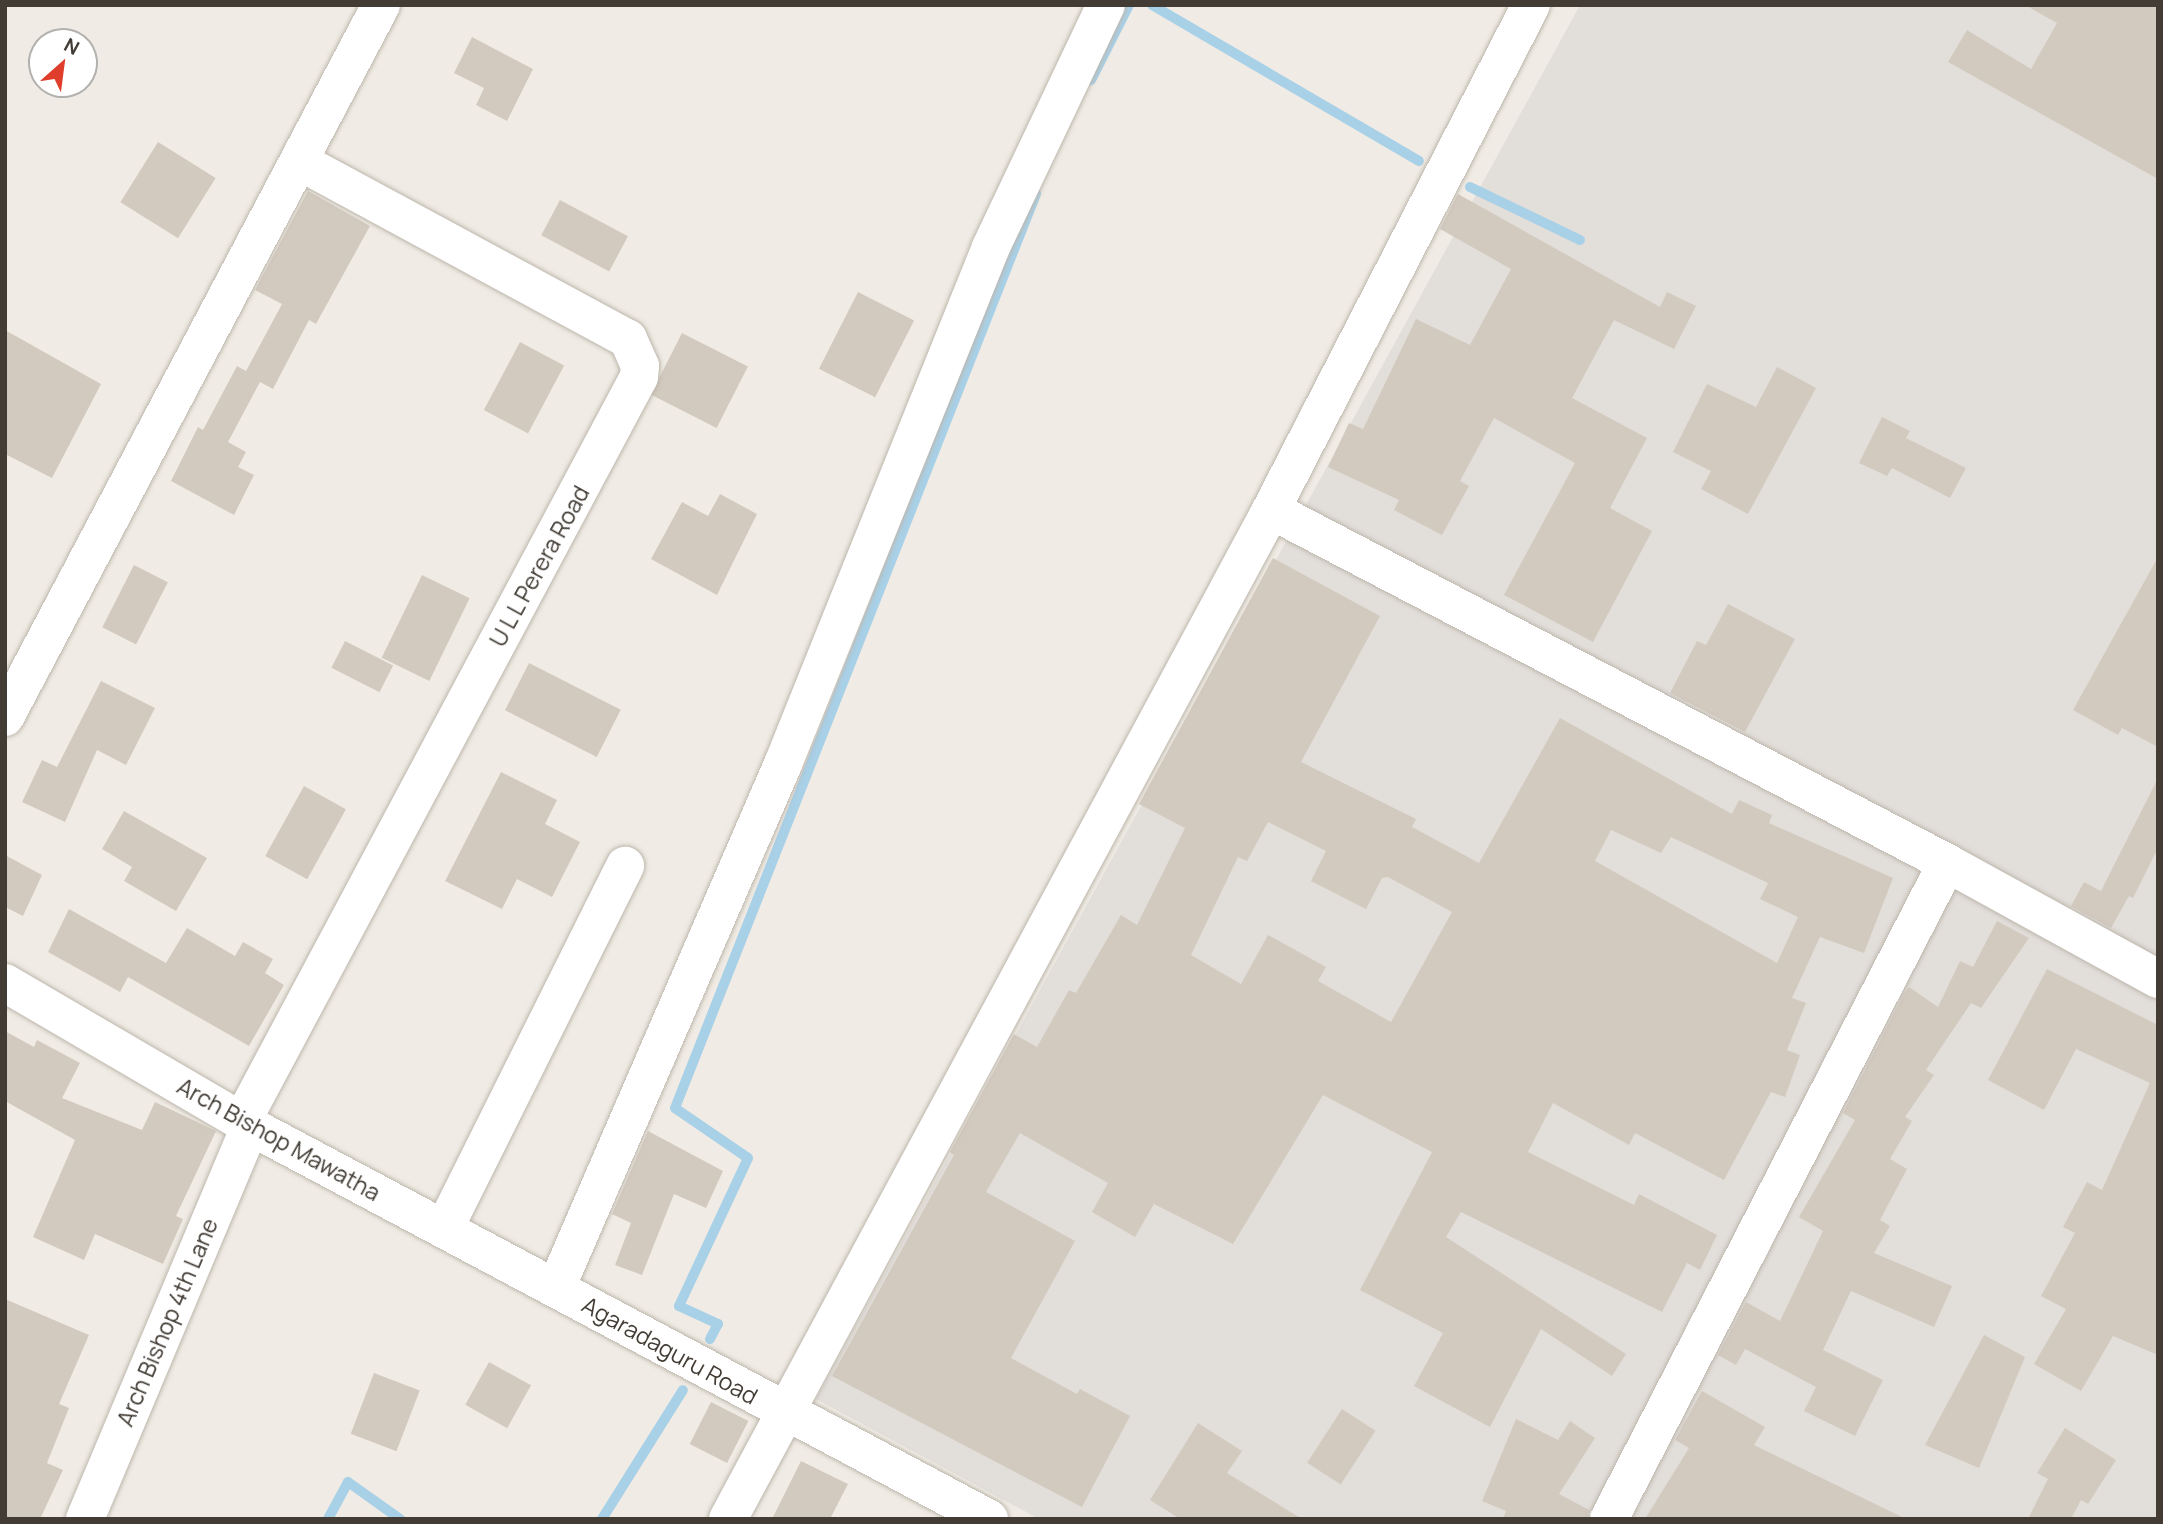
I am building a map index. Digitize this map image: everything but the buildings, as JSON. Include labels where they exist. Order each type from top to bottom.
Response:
[{"type":"street","points":[[5,717],[381,5]]},
{"type":"street","points":[[556,1288],[783,764],[991,247],[1106,5]]},
{"type":"street","points":[[728,1519],[1271,510],[1531,5]]},
{"type":"street","name":"U L L Perera Road","points":[[246,1123],[639,377],[640,366],[628,339],[299,161]]},
{"type":"street","points":[[1271,510],[1947,863],[2158,979]]},
{"type":"street","points":[[1609,1519],[1947,863]]},
{"type":"street","points":[[444,1229],[625,866]]},
{"type":"street","name":"Arch Bishop Mawatha","points":[[5,983],[246,1123],[556,1288]]},
{"type":"street","name":"Arch Bishop 4th Lane","points":[[85,1519],[246,1123]]},
{"type":"street","name":"Agaradaguru Road","points":[[556,1288],[783,1413],[989,1519]]},
{"type":"shaded area","points":[[1580,5],[2158,5],[2158,1519],[1039,1519],[816,1399]]},
{"type":"waterway","points":[[1091,80],[1129,5]]},
{"type":"waterway","points":[[1152,5],[1419,161]]},
{"type":"waterway","points":[[1470,187],[1580,240]]},
{"type":"waterway","points":[[710,1339],[718,1324],[679,1306],[748,1158],[675,1108],[1036,194]]},
{"type":"waterway","points":[[602,1519],[683,1390]]},
{"type":"waterway","points":[[328,1519],[348,1482],[400,1519]]}]
